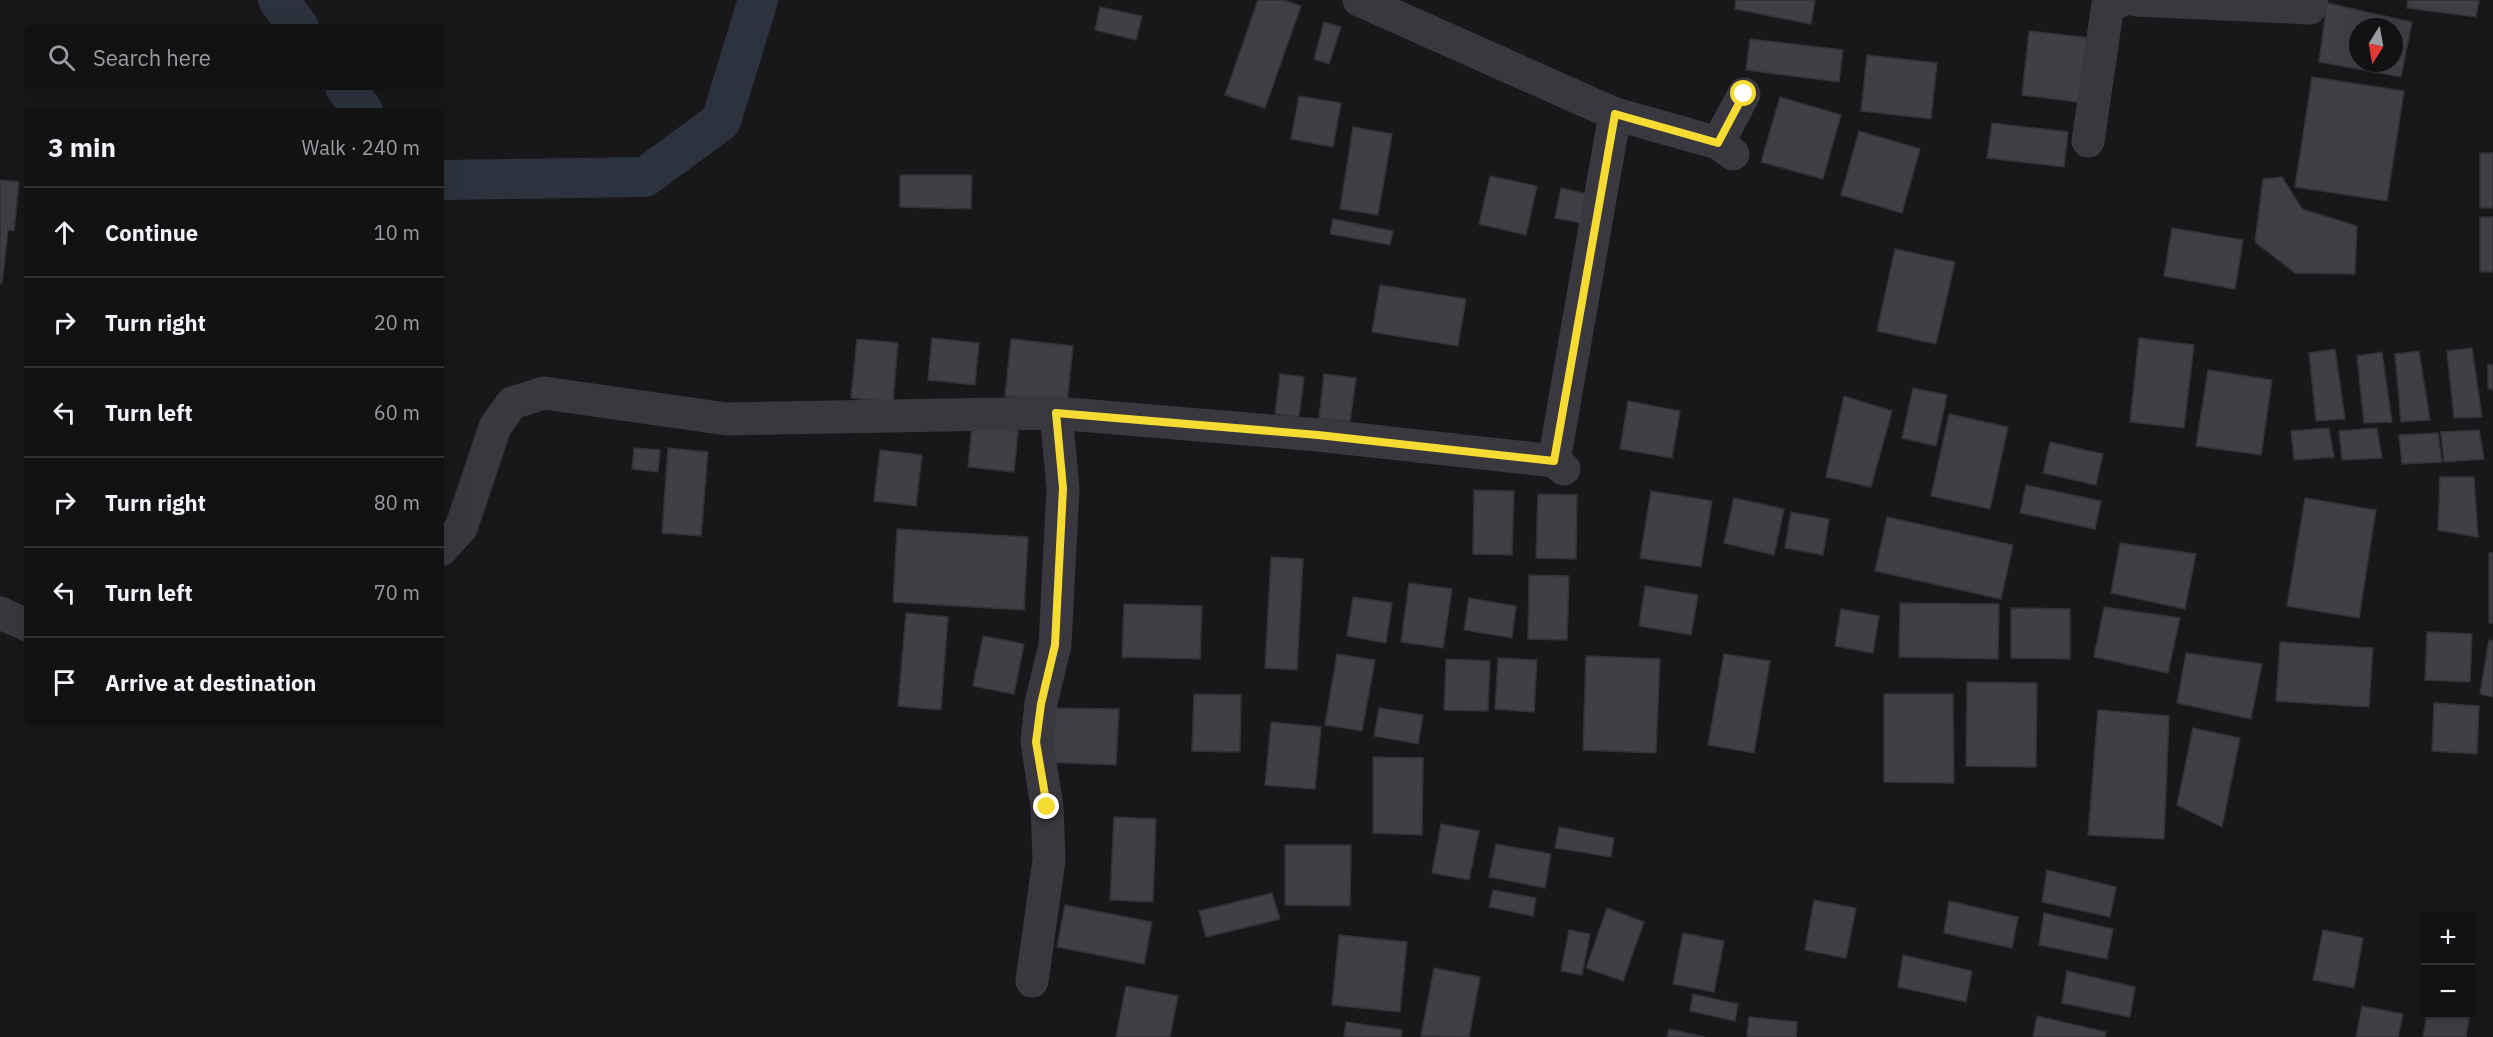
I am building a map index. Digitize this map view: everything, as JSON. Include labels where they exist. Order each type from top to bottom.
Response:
[{"type":"street","points":[[1359,0],[1615,114],[1725,149],[1744,94]]},
{"type":"street","points":[[2088,141],[2108,4],[2124,0]]},
{"type":"street","points":[[2136,0],[2310,8],[2312,0]]},
{"type":"street","points":[[444,547],[461,528],[495,427],[512,403],[544,393],[727,419],[1056,413],[1318,435],[1559,465],[1615,114]]},
{"type":"street","points":[[1032,981],[1049,860],[1047,807],[1036,742],[1041,704],[1055,645],[1063,488],[1056,413]]},
{"type":"street","points":[[0,613],[24,624]]},
{"type":"building","points":[[1258,0],[1284,0],[1301,6],[1265,108],[1225,95]]},
{"type":"building","points":[[1736,0],[1815,0],[1811,24],[1735,9]]},
{"type":"building","points":[[2408,0],[2479,0],[2476,17],[2407,8]]},
{"type":"building","points":[[2327,3],[2394,18],[2349,18],[2349,67],[2319,62]]},
{"type":"building","points":[[1100,7],[1142,16],[1136,40],[1095,30]]},
{"type":"building","points":[[2403,20],[2412,22],[2403,67]]},
{"type":"building","points":[[1324,22],[1341,27],[1329,64],[1314,59]]},
{"type":"building","points":[[2029,31],[2091,38],[2084,103],[2022,95]]},
{"type":"building","points":[[1750,39],[1843,50],[1839,82],[1746,70]]},
{"type":"building","points":[[1867,55],[1937,63],[1931,119],[1861,111]]},
{"type":"building","points":[[2374,72],[2402,72],[2401,77]]},
{"type":"building","points":[[2312,77],[2404,91],[2387,201],[2295,187]]},
{"type":"building","points":[[1299,96],[1341,103],[1333,147],[1291,139]]},
{"type":"building","points":[[1780,97],[1841,115],[1823,179],[1761,162]]},
{"type":"building","points":[[1992,123],[2068,132],[2064,167],[1987,158]]},
{"type":"building","points":[[1353,127],[1392,134],[1378,215],[1340,209]]},
{"type":"building","points":[[1859,131],[1920,149],[1902,213],[1841,195]]},
{"type":"building","points":[[2480,153],[2493,153],[2493,208],[2480,208]]},
{"type":"building","points":[[900,175],[972,175],[971,209],[900,207]]},
{"type":"building","points":[[1490,176],[1537,186],[1526,235],[1479,224]]},
{"type":"building","points":[[2282,177],[2302,209],[2357,226],[2355,274],[2295,273],[2255,242],[2263,179]]},
{"type":"building","points":[[0,180],[19,182],[14,231],[8,230],[2,283],[0,283]]},
{"type":"building","points":[[1561,188],[1587,194],[1582,223],[1555,218]]},
{"type":"building","points":[[2480,217],[2493,217],[2493,272],[2480,272]]},
{"type":"building","points":[[1333,219],[1393,231],[1390,245],[1330,234]]},
{"type":"building","points":[[2172,228],[2243,240],[2235,289],[2164,276]]},
{"type":"building","points":[[1895,249],[1955,262],[1936,344],[1877,331]]},
{"type":"building","points":[[1380,285],[1466,299],[1458,346],[1372,332]]},
{"type":"building","points":[[932,338],[979,343],[975,385],[928,380]]},
{"type":"building","points":[[2139,338],[2194,345],[2184,428],[2130,422]]},
{"type":"building","points":[[857,339],[898,343],[893,402],[851,398]]},
{"type":"building","points":[[1011,339],[1073,346],[1067,403],[1005,396]]},
{"type":"building","points":[[2472,348],[2482,417],[2454,418],[2447,351]]},
{"type":"building","points":[[2335,349],[2345,419],[2316,421],[2309,353]]},
{"type":"building","points":[[2419,351],[2430,420],[2401,422],[2395,354]]},
{"type":"building","points":[[2382,352],[2392,422],[2364,423],[2357,356]]},
{"type":"building","points":[[2488,365],[2493,365],[2493,389],[2488,389]]},
{"type":"building","points":[[2208,370],[2272,380],[2261,455],[2196,446]]},
{"type":"building","points":[[1280,374],[1304,377],[1299,417],[1275,414]]},
{"type":"building","points":[[1324,374],[1356,378],[1350,422],[1319,418]]},
{"type":"building","points":[[1913,388],[1947,395],[1936,446],[1902,438]]},
{"type":"building","points":[[1844,396],[1892,411],[1871,487],[1826,477]]},
{"type":"building","points":[[1628,401],[1680,411],[1672,458],[1620,449]]},
{"type":"building","points":[[1949,414],[2008,427],[1990,509],[1931,496]]},
{"type":"building","points":[[972,426],[1018,431],[1014,472],[968,467]]},
{"type":"building","points":[[2329,428],[2334,457],[2294,460],[2291,431]]},
{"type":"building","points":[[2377,428],[2382,458],[2342,460],[2339,431]]},
{"type":"building","points":[[2479,430],[2484,459],[2444,462],[2441,432]]},
{"type":"building","points":[[2438,433],[2442,462],[2402,464],[2399,435]]},
{"type":"building","points":[[2050,442],[2103,454],[2096,485],[2043,473]]},
{"type":"building","points":[[634,448],[660,450],[658,472],[632,469]]},
{"type":"building","points":[[668,448],[708,452],[701,536],[662,533]]},
{"type":"building","points":[[880,450],[922,455],[916,506],[874,501]]},
{"type":"building","points":[[2440,477],[2474,477],[2478,537],[2438,530]]},
{"type":"building","points":[[2026,485],[2101,501],[2095,529],[2020,513]]},
{"type":"building","points":[[1474,490],[1514,491],[1512,555],[1473,554]]},
{"type":"building","points":[[1651,491],[1712,501],[1701,567],[1640,558]]},
{"type":"building","points":[[1538,494],[1577,495],[1576,559],[1536,558]]},
{"type":"building","points":[[1734,498],[1784,509],[1774,555],[1724,543]]},
{"type":"building","points":[[2305,498],[2376,510],[2359,618],[2287,606]]},
{"type":"building","points":[[1791,512],[1829,519],[1823,555],[1785,548]]},
{"type":"building","points":[[1887,517],[2013,545],[2001,599],[1875,571]]},
{"type":"building","points":[[897,529],[1028,537],[1024,610],[893,602]]},
{"type":"building","points":[[2120,543],[2196,554],[2185,609],[2111,593]]},
{"type":"building","points":[[2489,553],[2493,553],[2493,623],[2489,623]]},
{"type":"building","points":[[1271,557],[1303,559],[1297,670],[1265,668]]},
{"type":"building","points":[[1529,575],[1569,576],[1567,640],[1528,639]]},
{"type":"building","points":[[1409,583],[1452,589],[1443,648],[1401,642]]},
{"type":"building","points":[[1645,586],[1698,595],[1691,635],[1639,626]]},
{"type":"building","points":[[1353,597],[1392,603],[1386,643],[1347,636]]},
{"type":"building","points":[[1469,598],[1516,606],[1512,638],[1464,630]]},
{"type":"building","points":[[1900,603],[1999,604],[1998,659],[1899,657]]},
{"type":"building","points":[[1124,604],[1202,606],[1200,659],[1122,657]]},
{"type":"building","points":[[2104,607],[2180,618],[2168,673],[2094,657]]},
{"type":"building","points":[[2011,608],[2070,609],[2070,659],[2011,658]]},
{"type":"building","points":[[1841,609],[1879,616],[1873,653],[1835,646]]},
{"type":"building","points":[[906,613],[948,617],[941,710],[898,706]]},
{"type":"building","points":[[2427,632],[2472,634],[2470,682],[2425,680]]},
{"type":"building","points":[[983,636],[1024,644],[1014,694],[973,686]]},
{"type":"building","points":[[2489,640],[2493,641],[2493,697],[2480,694]]},
{"type":"building","points":[[2280,642],[2373,648],[2369,707],[2276,701]]},
{"type":"building","points":[[2186,653],[2262,664],[2251,719],[2177,703]]},
{"type":"building","points":[[1337,654],[1375,660],[1362,731],[1325,725]]},
{"type":"building","points":[[1724,654],[1770,661],[1754,753],[1708,745]]},
{"type":"building","points":[[1586,656],[1660,659],[1656,753],[1583,750]]},
{"type":"building","points":[[1498,658],[1537,660],[1534,712],[1495,709]]},
{"type":"building","points":[[1446,659],[1490,661],[1488,711],[1444,710]]},
{"type":"building","points":[[1967,682],[2037,683],[2036,767],[1966,766]]},
{"type":"building","points":[[1194,694],[1241,695],[1240,752],[1192,751]]},
{"type":"building","points":[[1884,694],[1953,694],[1954,783],[1884,782]]},
{"type":"building","points":[[2434,703],[2479,706],[2477,754],[2432,751]]},
{"type":"building","points":[[1046,708],[1119,709],[1116,765],[1043,762]]},
{"type":"building","points":[[1379,708],[1423,715],[1418,744],[1374,736]]},
{"type":"building","points":[[2098,710],[2169,716],[2164,839],[2088,835]]},
{"type":"building","points":[[1271,722],[1321,727],[1315,789],[1265,785]]},
{"type":"building","points":[[2193,728],[2240,738],[2222,827],[2177,805]]},
{"type":"building","points":[[1373,757],[1423,758],[1422,835],[1373,833]]},
{"type":"building","points":[[1114,817],[1156,819],[1153,902],[1110,900]]},
{"type":"building","points":[[1441,824],[1479,831],[1469,880],[1432,873]]},
{"type":"building","points":[[1559,827],[1614,838],[1611,857],[1555,848]]},
{"type":"building","points":[[1496,844],[1551,854],[1545,888],[1489,877]]},
{"type":"building","points":[[1285,845],[1351,845],[1350,906],[1285,905]]},
{"type":"building","points":[[2047,870],[2116,887],[2110,917],[2042,902]]},
{"type":"building","points":[[1493,890],[1536,898],[1533,916],[1489,907]]},
{"type":"building","points":[[1272,893],[1280,919],[1206,937],[1199,911]]},
{"type":"building","points":[[1814,900],[1856,908],[1846,958],[1805,950]]},
{"type":"building","points":[[1949,901],[2018,917],[2012,948],[1944,933]]},
{"type":"building","points":[[1065,905],[1152,922],[1144,964],[1057,947]]},
{"type":"building","points":[[1607,908],[1644,922],[1623,981],[1586,968]]},
{"type":"building","points":[[2044,913],[2113,929],[2107,959],[2039,945]]},
{"type":"building","points":[[1569,930],[1590,934],[1582,975],[1561,971]]},
{"type":"building","points":[[2323,930],[2363,938],[2354,988],[2313,980]]},
{"type":"building","points":[[1683,933],[1724,941],[1714,992],[1673,984]]},
{"type":"building","points":[[1339,935],[1407,942],[1400,1012],[1332,1005]]},
{"type":"building","points":[[1903,955],[1972,971],[1966,1002],[1898,987]]},
{"type":"building","points":[[1434,968],[1480,977],[1469,1037],[1421,1036]]},
{"type":"building","points":[[2067,971],[2135,987],[2130,1017],[2062,1003]]},
{"type":"building","points":[[1126,986],[1178,996],[1170,1037],[1116,1037]]},
{"type":"building","points":[[1693,994],[1738,1004],[1735,1021],[1690,1011]]},
{"type":"building","points":[[2362,1006],[2403,1014],[2398,1037],[2356,1037]]},
{"type":"building","points":[[2037,1016],[2106,1032],[2105,1037],[2033,1037]]},
{"type":"building","points":[[1749,1017],[1797,1022],[1796,1037],[1747,1037]]},
{"type":"building","points":[[2426,1019],[2469,1019],[2466,1037],[2423,1037]]},
{"type":"building","points":[[1346,1022],[1402,1030],[1401,1037],[1344,1037]]},
{"type":"building","points":[[1669,1029],[1705,1037],[1667,1037]]},
{"type":"waterway","points":[[278,0],[297,24]]},
{"type":"waterway","points":[[444,180],[645,177],[721,121],[758,0]]},
{"type":"waterway","points":[[347,90],[361,108]]},
{"type":"route","points":[[1047,807],[1036,742],[1041,704],[1055,645],[1063,488],[1056,413],[1318,435],[1554,461],[1615,114],[1718,143],[1744,94]]}]
